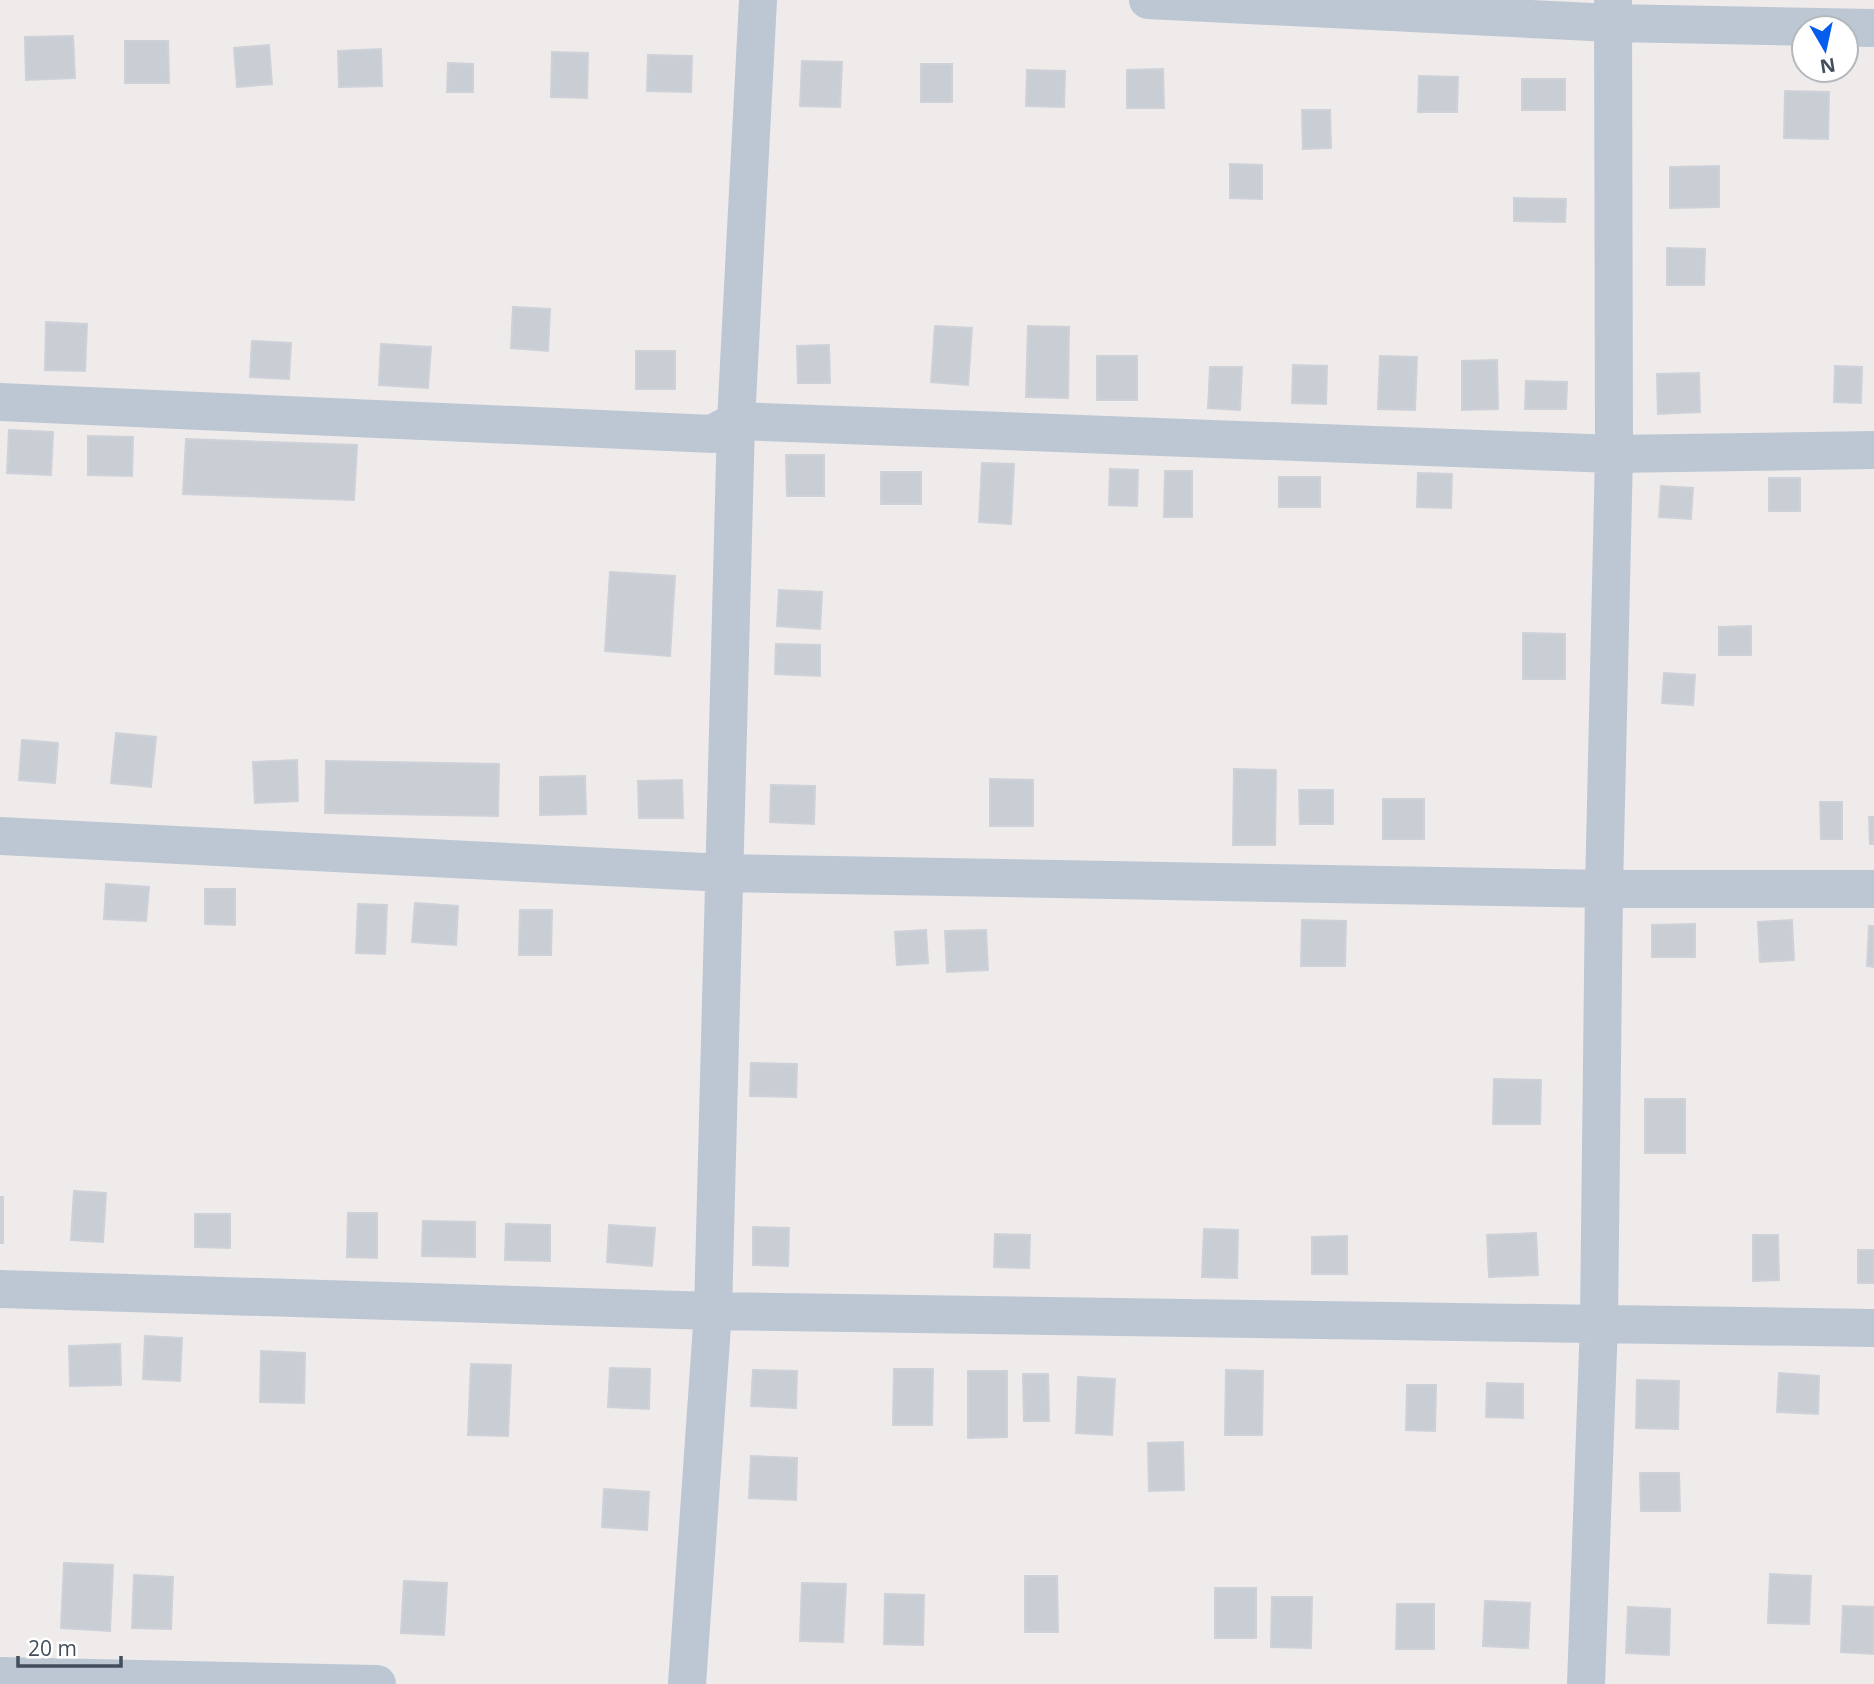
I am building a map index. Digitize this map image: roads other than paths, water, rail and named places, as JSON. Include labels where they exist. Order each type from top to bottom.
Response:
[{"type":"street","points":[[687,1684],[713,1311],[736,421],[758,0]]},
{"type":"street","points":[[1148,0],[1612,11],[1874,27]]},
{"type":"street","points":[[1586,1684],[1599,1322],[1604,889],[1614,454],[1612,11]]},
{"type":"street","points":[[0,402],[712,435],[736,421],[1614,454],[1874,450]]},
{"type":"street","points":[[0,836],[724,873],[1604,889],[1874,889]]},
{"type":"street","points":[[0,1289],[713,1311],[1874,1328]]},
{"type":"street","points":[[0,1676],[377,1684]]}]
